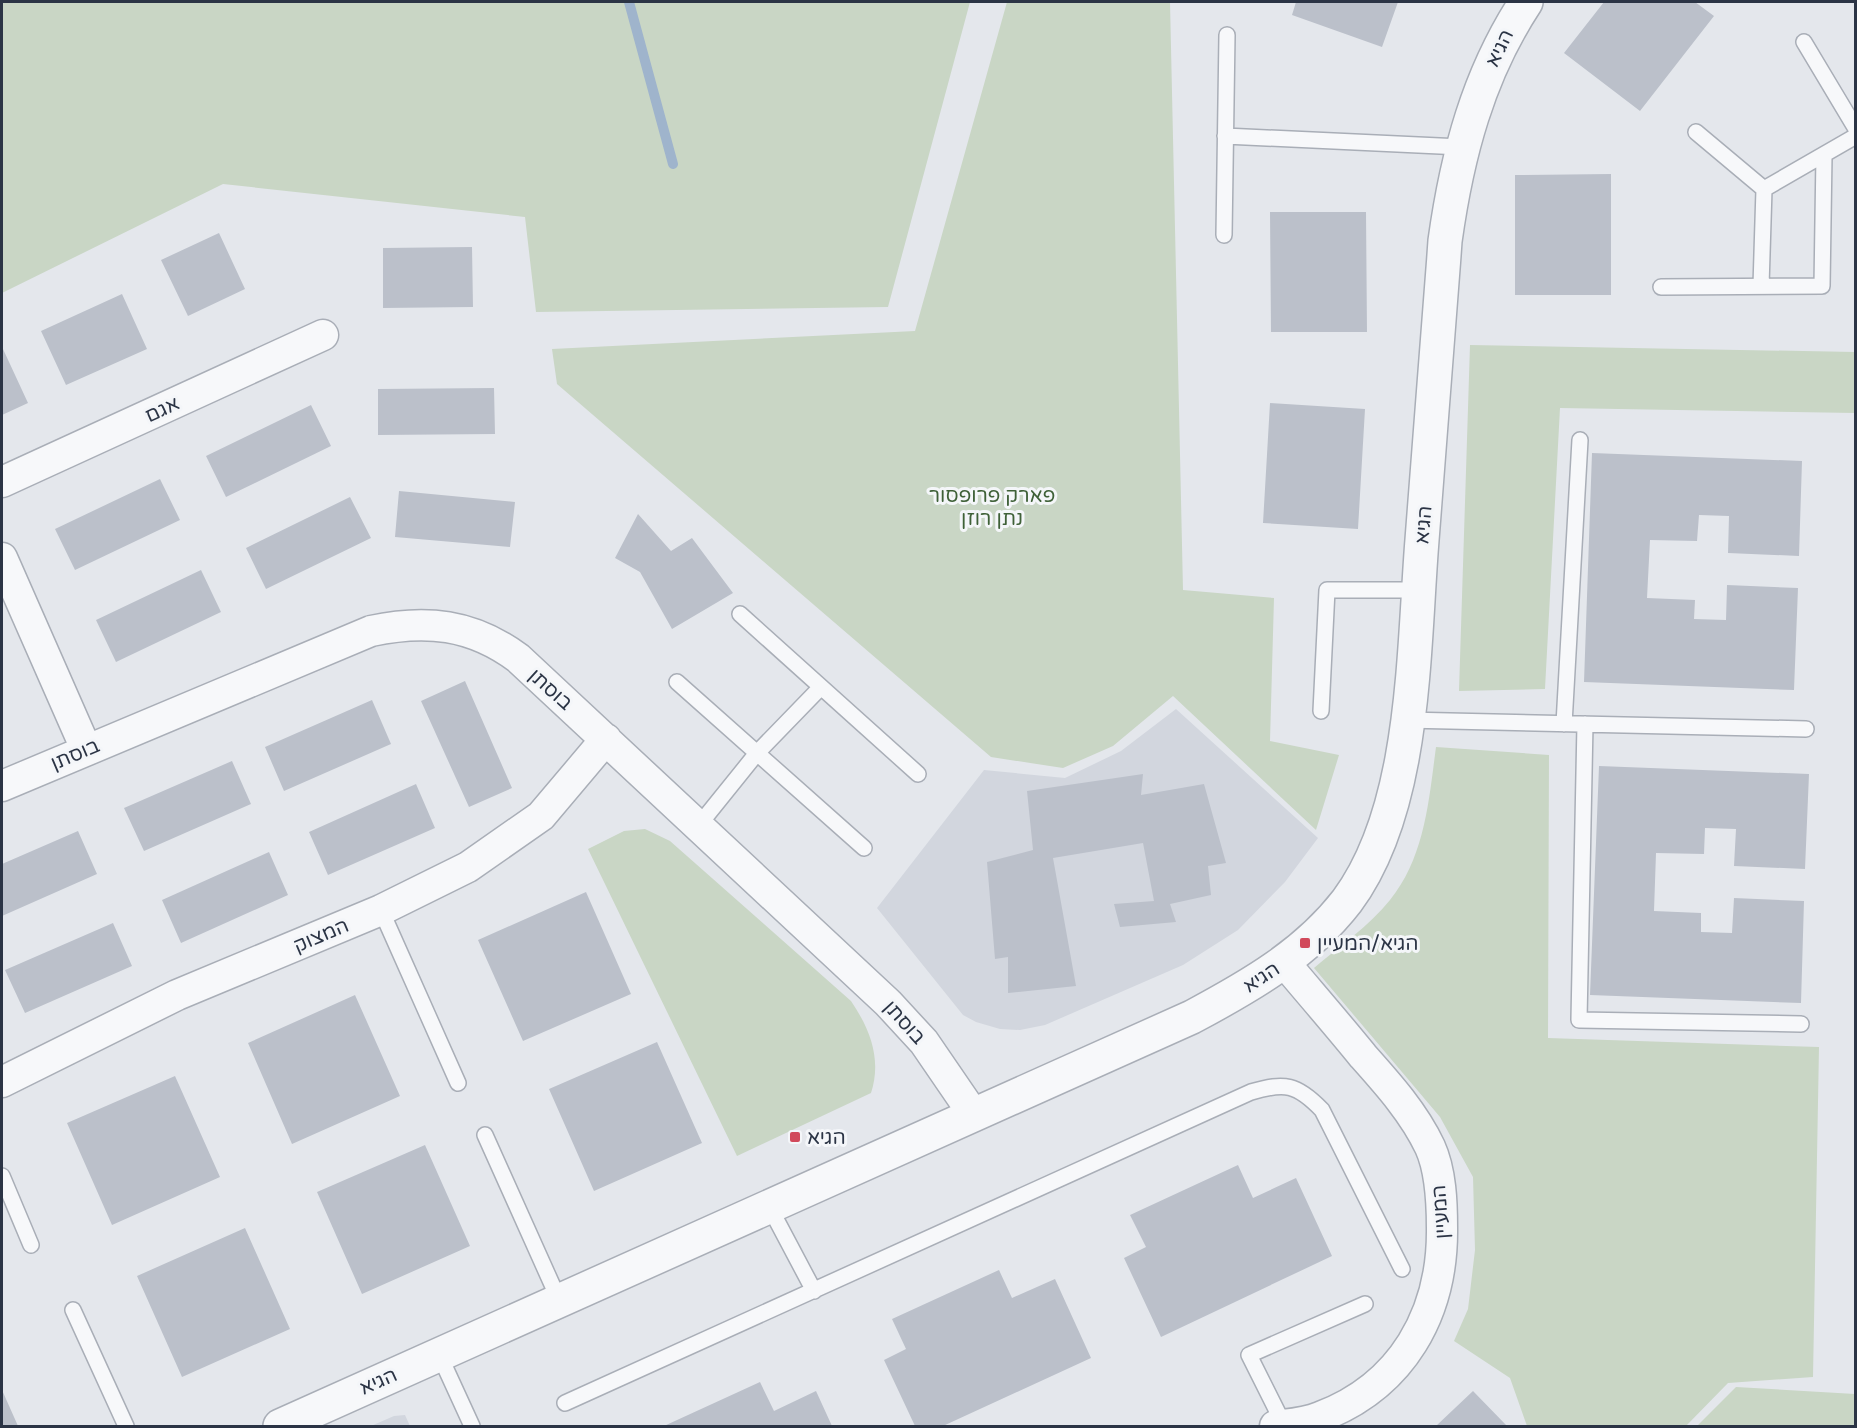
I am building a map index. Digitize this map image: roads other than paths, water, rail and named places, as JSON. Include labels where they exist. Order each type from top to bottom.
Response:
[{"type":"street","name":"הגיא","points":[[280,1426],[1192,1017],[1266,975],[1324,928],[1347,900],[1367,869],[1395,792],[1406,720],[1418,590],[1445,241],[1461,147],[1491,63],[1526,2]]},
{"type":"street","name":"אגם","points":[[2,482],[323,335]]},
{"type":"street","points":[[2,558],[86,749]]},
{"type":"street","name":"בוסתן","points":[[2,786],[371,631],[423,624],[461,628],[503,647],[606,739],[888,1003],[924,1042],[974,1115]]},
{"type":"street","name":"המצוק","points":[[2,1082],[177,995],[381,910],[468,867],[528,827],[563,793],[606,739]]},
{"type":"street","name":"המעיין","points":[[1280,1426],[1318,1418],[1351,1404],[1385,1378],[1411,1348],[1431,1306],[1442,1251],[1442,1200],[1431,1149],[1412,1115],[1284,962]]},
{"type":"lane","points":[[1224,235],[1227,36]]},
{"type":"lane","points":[[1804,42],[1856,129]]},
{"type":"lane","points":[[1696,132],[1764,189]]},
{"type":"lane","points":[[1225,136],[1461,147]]},
{"type":"lane","points":[[1764,189],[1856,136]]},
{"type":"lane","points":[[1661,287],[1822,286],[1824,154]]},
{"type":"lane","points":[[1761,286],[1764,189]]},
{"type":"lane","points":[[1564,724],[1580,440]]},
{"type":"lane","points":[[1321,711],[1327,590],[1418,590]]},
{"type":"lane","points":[[740,614],[918,774]]},
{"type":"lane","points":[[677,682],[864,848]]},
{"type":"lane","points":[[699,825],[757,753],[821,687]]},
{"type":"lane","points":[[1406,720],[1806,729]]},
{"type":"lane","points":[[1585,724],[1580,1020],[1801,1024]]},
{"type":"lane","points":[[381,910],[458,1083]]},
{"type":"lane","points":[[565,1403],[1251,1092],[1275,1085],[1294,1087],[1311,1098],[1322,1110],[1402,1269]]},
{"type":"lane","points":[[485,1135],[559,1300]]},
{"type":"lane","points":[[2,1176],[31,1245]]},
{"type":"lane","points":[[769,1206],[814,1291]]},
{"type":"lane","points":[[1280,1426],[1249,1355],[1365,1304]]},
{"type":"lane","points":[[73,1310],[126,1426]]},
{"type":"lane","points":[[439,1354],[472,1426]]},
{"type":"waterway","points":[[629,2],[673,164]]},
{"type":"place","name":"הגיא/המעיין","points":[[1305,943]]},
{"type":"place","name":"הגיא","points":[[795,1137]]},
{"type":"park label","name":"פארק פרופסור נתן רוזן","points":[[992,506]]}]
